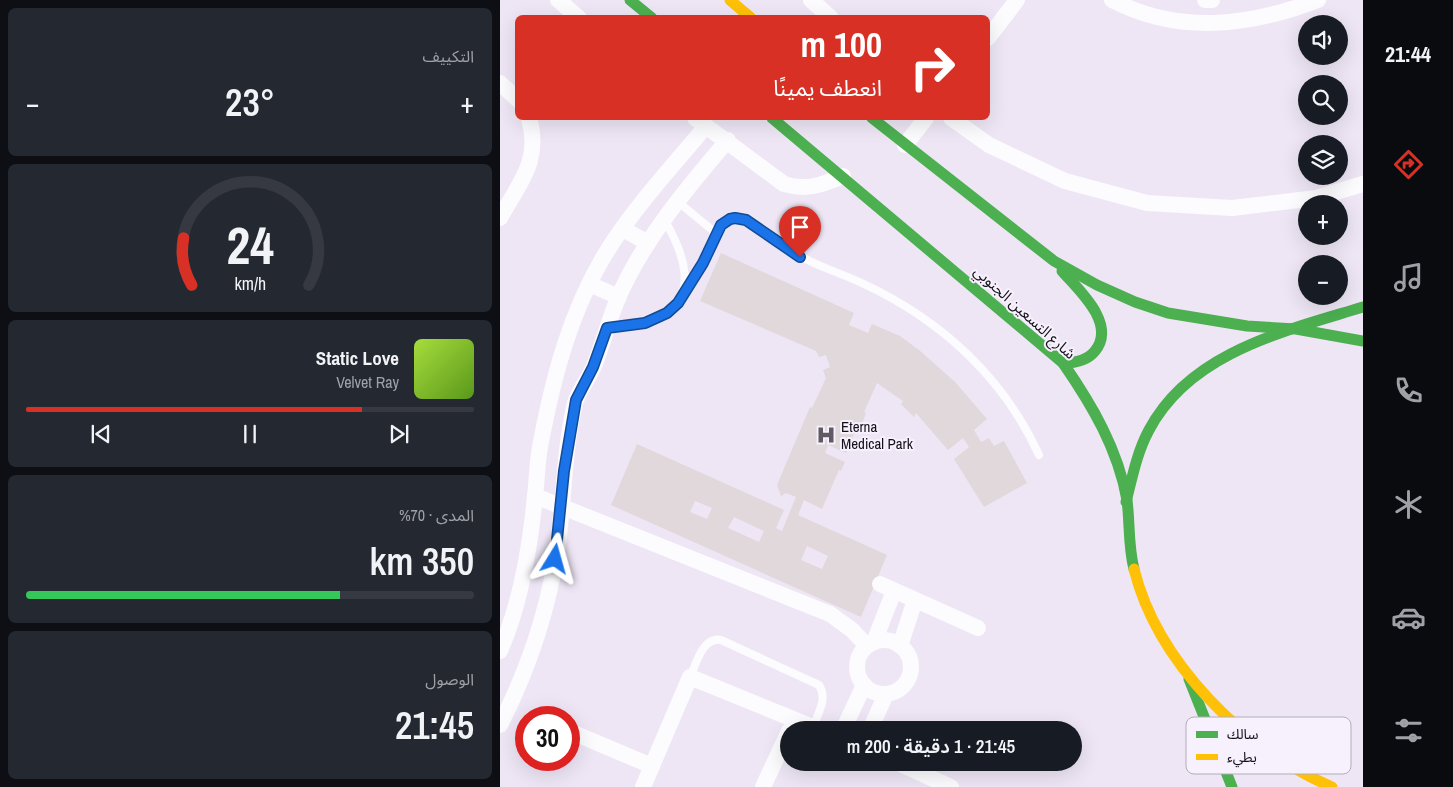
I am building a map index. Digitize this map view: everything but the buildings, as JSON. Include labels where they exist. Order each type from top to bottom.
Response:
[{"type":"main road","points":[[630,0],[648,15]]},
{"type":"main road","points":[[730,0],[748,15]]},
{"type":"main road","name":"شارع التسعين الجنوبي","points":[[774,120],[1063,363],[1086,398],[1105,433],[1119,470],[1126,502],[1128,537],[1138,582],[1147,608],[1164,640],[1186,671],[1230,717]]},
{"type":"main road","points":[[874,120],[1054,261],[1096,285],[1135,302],[1168,313],[1247,326],[1296,329],[1363,340]]},
{"type":"main road","points":[[1054,261],[1095,312],[1102,328],[1102,337],[1095,352],[1081,362],[1063,363]]},
{"type":"main road","points":[[1126,502],[1137,460],[1150,428],[1166,404],[1187,382],[1211,364],[1237,350],[1363,307]]},
{"type":"main road","points":[[1186,671],[1204,717]]},
{"type":"main road","points":[[1227,774],[1232,787]]},
{"type":"main road","name":"شارع التسعين الجنوبي","points":[[1306,774],[1332,787]]},
{"type":"street","points":[[558,0],[576,15]]},
{"type":"street","points":[[811,0],[828,15]]},
{"type":"street","points":[[990,35],[1017,0]]},
{"type":"street","points":[[1112,0],[1144,14],[1169,21],[1208,24],[1256,19],[1284,13],[1318,0]]},
{"type":"street","points":[[1205,0],[1212,0]]},
{"type":"street","points":[[500,83],[515,97]]},
{"type":"street","points":[[500,218],[530,164],[534,149],[530,120]]},
{"type":"street","points":[[905,145],[924,120]]},
{"type":"street","points":[[954,120],[989,145],[1065,181],[1147,202],[1232,208],[1316,198],[1363,184]]},
{"type":"street","points":[[529,656],[501,648],[519,592],[528,550],[539,449],[558,366],[571,325],[589,284],[623,229],[701,122],[728,140],[784,184],[811,188],[843,176]]},
{"type":"street","points":[[500,725],[529,656],[546,600],[558,546],[568,435],[576,400],[593,367],[619,297],[648,243],[677,201],[728,140]]},
{"type":"street","points":[[623,229],[648,243]]},
{"type":"street","points":[[589,284],[619,297]]},
{"type":"street","points":[[535,496],[830,614],[871,644],[890,641],[900,646],[908,657],[910,671],[905,684],[900,689],[886,694],[870,690],[860,679],[857,665],[859,658],[871,644],[887,587],[978,628]]},
{"type":"street","points":[[519,592],[546,600]]},
{"type":"street","points":[[900,646],[915,600]]},
{"type":"street","points":[[643,787],[690,677],[780,722]]},
{"type":"street","points":[[847,721],[864,685]]},
{"type":"street","points":[[874,721],[886,694]]},
{"type":"street","points":[[580,736],[652,766]]},
{"type":"street","points":[[763,787],[780,751]]},
{"type":"street","points":[[916,771],[951,787]]},
{"type":"lane","points":[[677,201],[717,234]]},
{"type":"lane","points":[[607,328],[657,319],[667,313],[684,294],[703,263],[721,225],[735,218],[746,220],[800,257],[866,285],[915,313],[957,344],[987,373],[1022,422],[1039,455]]},
{"type":"lane","points":[[664,219],[680,253],[686,275],[684,294]]},
{"type":"lane","points":[[690,677],[706,643],[716,639],[721,640],[819,685],[822,690],[823,702],[818,721]]},
{"type":"traffic: fast","points":[[630,0],[648,15]]},
{"type":"traffic: fast","points":[[774,120],[1063,363],[1094,411],[1117,463],[1127,500],[1134,569]]},
{"type":"traffic: fast","points":[[875,120],[1054,261],[1097,285],[1135,302],[1168,313],[1247,326],[1296,329],[1363,341]]},
{"type":"traffic: fast","points":[[1062,271],[1093,308],[1102,330],[1101,341],[1092,354],[1080,361],[1063,363]]},
{"type":"traffic: fast","points":[[1126,502],[1138,456],[1149,430],[1167,403],[1189,381],[1214,363],[1242,348],[1302,325],[1363,307]]},
{"type":"traffic: fast","points":[[1189,679],[1204,717]]},
{"type":"traffic: fast","points":[[1227,774],[1232,787]]},
{"type":"traffic: slow","points":[[730,0],[748,15]]},
{"type":"traffic: slow","points":[[1134,569],[1146,604],[1162,637],[1184,669],[1209,699],[1228,717]]},
{"type":"traffic: slow","points":[[1305,774],[1332,787]]},
{"type":"place","name":"Eterna Medical Park","points":[[826,435]]},
{"type":"route","points":[[555,559],[558,546],[568,435],[576,400],[593,367],[607,328],[645,323],[667,313],[678,303],[684,294],[703,263],[721,225],[730,219],[741,218],[746,220],[800,257]]}]
